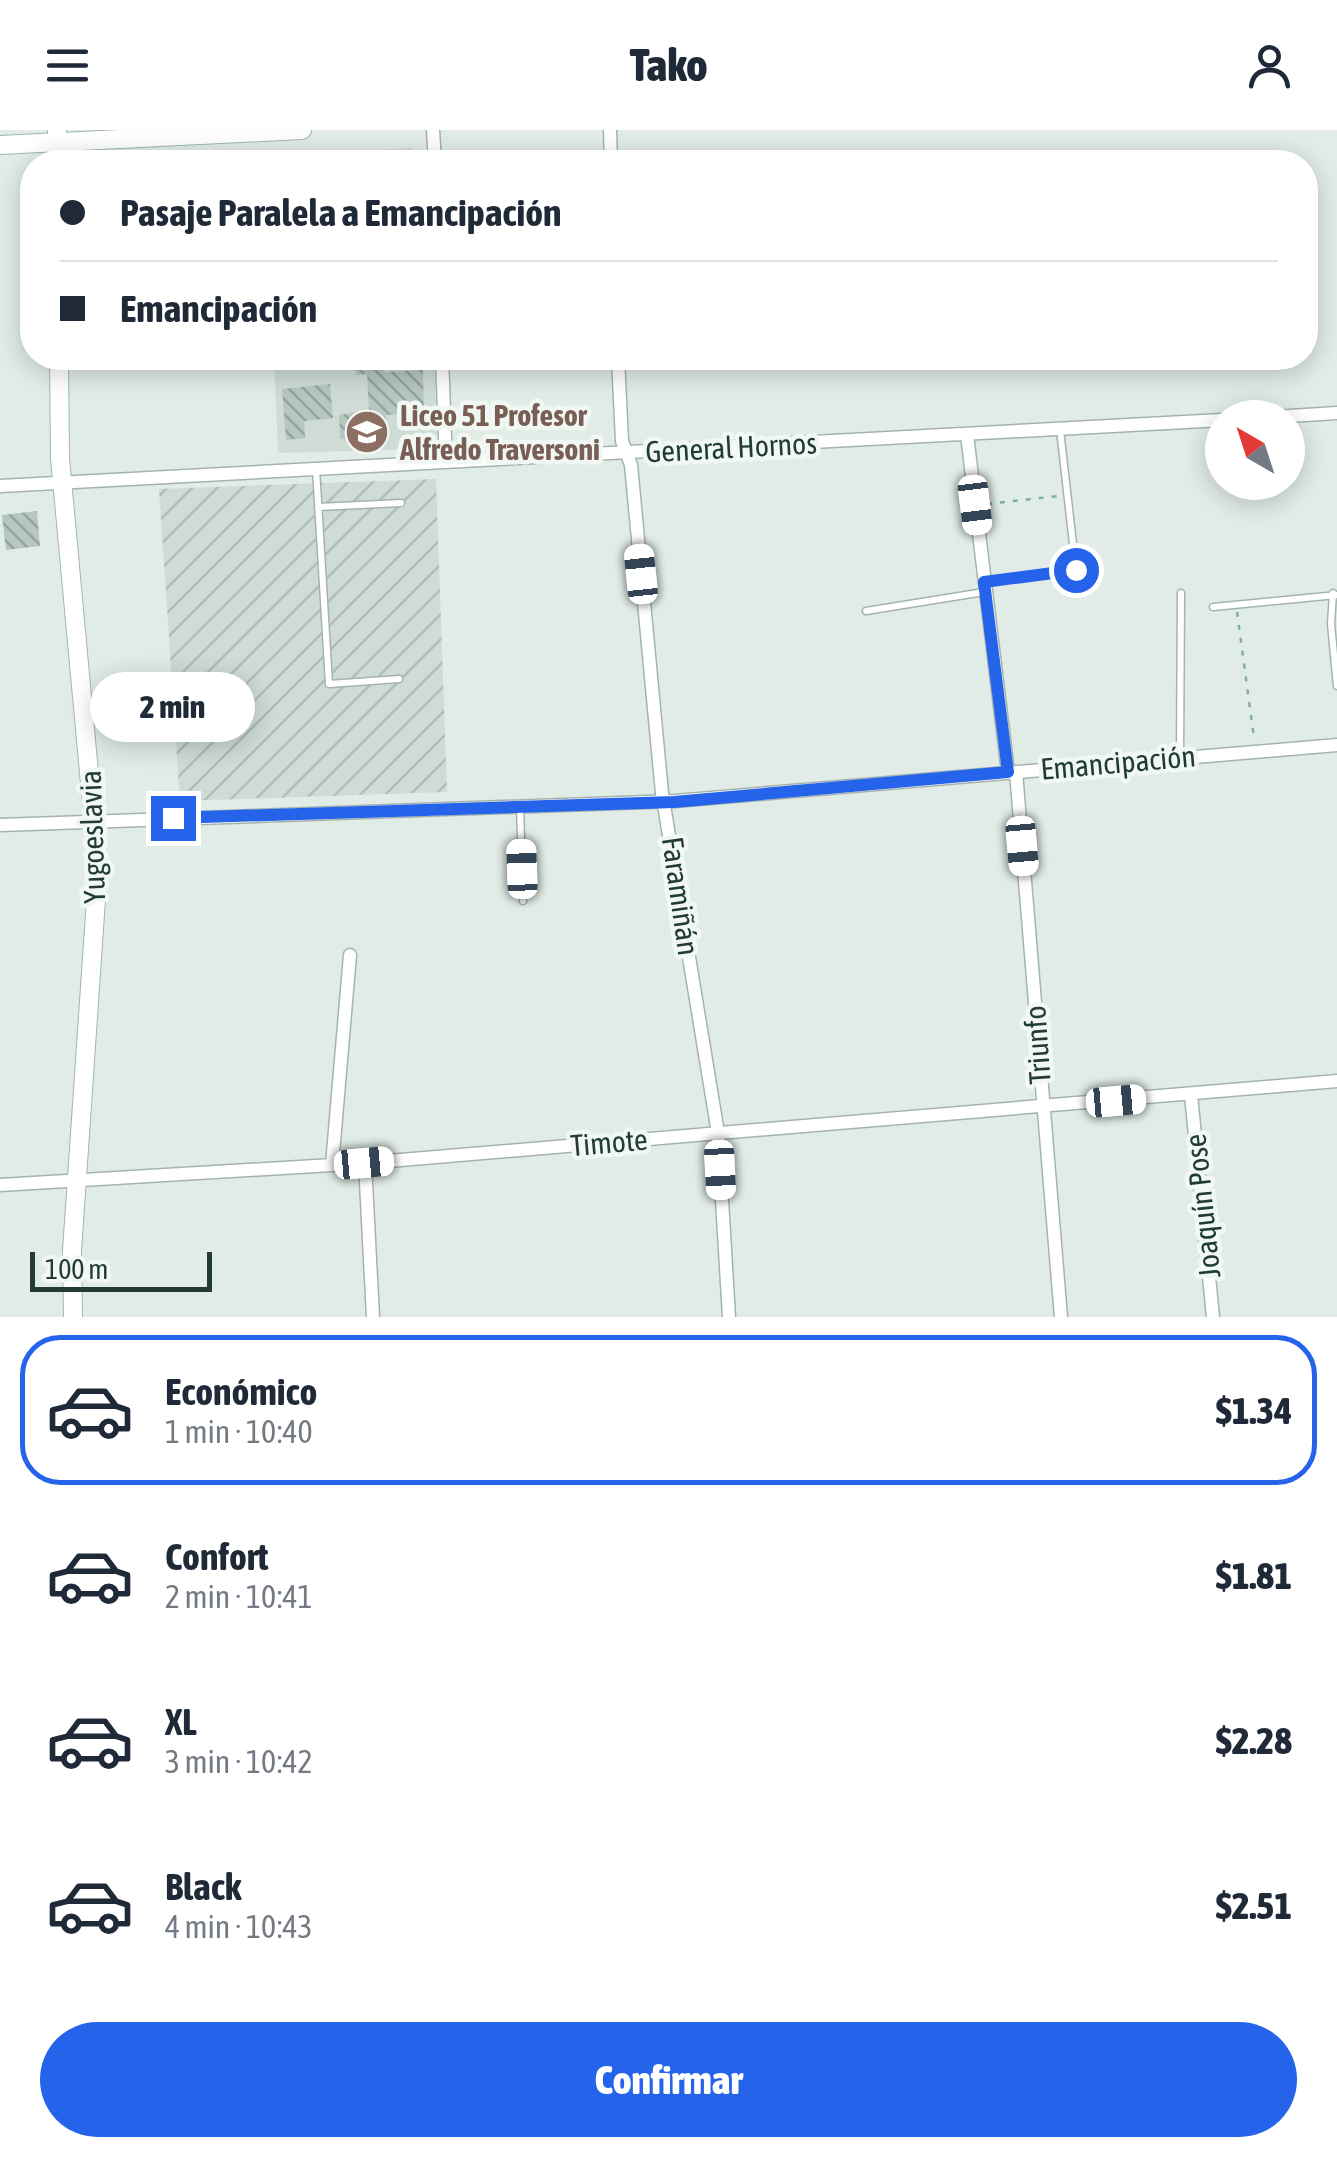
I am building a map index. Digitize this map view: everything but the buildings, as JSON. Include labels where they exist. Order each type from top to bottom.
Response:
[{"type":"street","points":[[0,145],[57,136],[302,130]]},
{"type":"street","name":"Yugoeslavia","points":[[59,370],[63,482],[98,870],[76,1181],[73,1317]]},
{"type":"street","points":[[442,370],[446,462]]},
{"type":"street","name":"Faramiñán","points":[[619,370],[624,453],[631,465],[665,801],[718,1133],[729,1317]]},
{"type":"street","points":[[1305,415],[1337,413]]},
{"type":"street","name":"General Hornos","points":[[0,486],[1205,421]]},
{"type":"street","name":"Triunfo","points":[[968,435],[1012,772],[1061,1317]]},
{"type":"street","name":"Emancipación","points":[[0,825],[665,801],[1180,755],[1337,745]]},
{"type":"street","points":[[332,1165],[350,954]]},
{"type":"street","name":"Timote","points":[[0,1185],[364,1163],[1337,1082]]},
{"type":"street","name":"Joaquín Pose","points":[[1191,1095],[1213,1317]]},
{"type":"street","points":[[364,1163],[374,1317]]},
{"type":"lane","points":[[866,611],[1076,570],[1060,429]]},
{"type":"lane","points":[[316,469],[329,684],[399,679]]},
{"type":"lane","points":[[318,507],[400,503]]},
{"type":"lane","points":[[1180,755],[1181,594]]},
{"type":"lane","points":[[1213,607],[1335,594],[1331,624],[1337,686]]},
{"type":"lane","points":[[520,806],[524,901]]},
{"type":"path","points":[[975,505],[1067,495]]},
{"type":"path","points":[[1236,605],[1256,751]]},
{"type":"shaded area","points":[[275,370],[434,370],[437,434],[426,449],[278,453]]},
{"type":"shaded area","points":[[436,479],[447,792],[180,801],[159,489]]},
{"type":"place","name":"Liceo 51 Profesor Alfredo Traversoni","points":[[367,432]]},
{"type":"route","points":[[173,818],[674,802],[1008,772],[984,582],[1076,570]]}]
